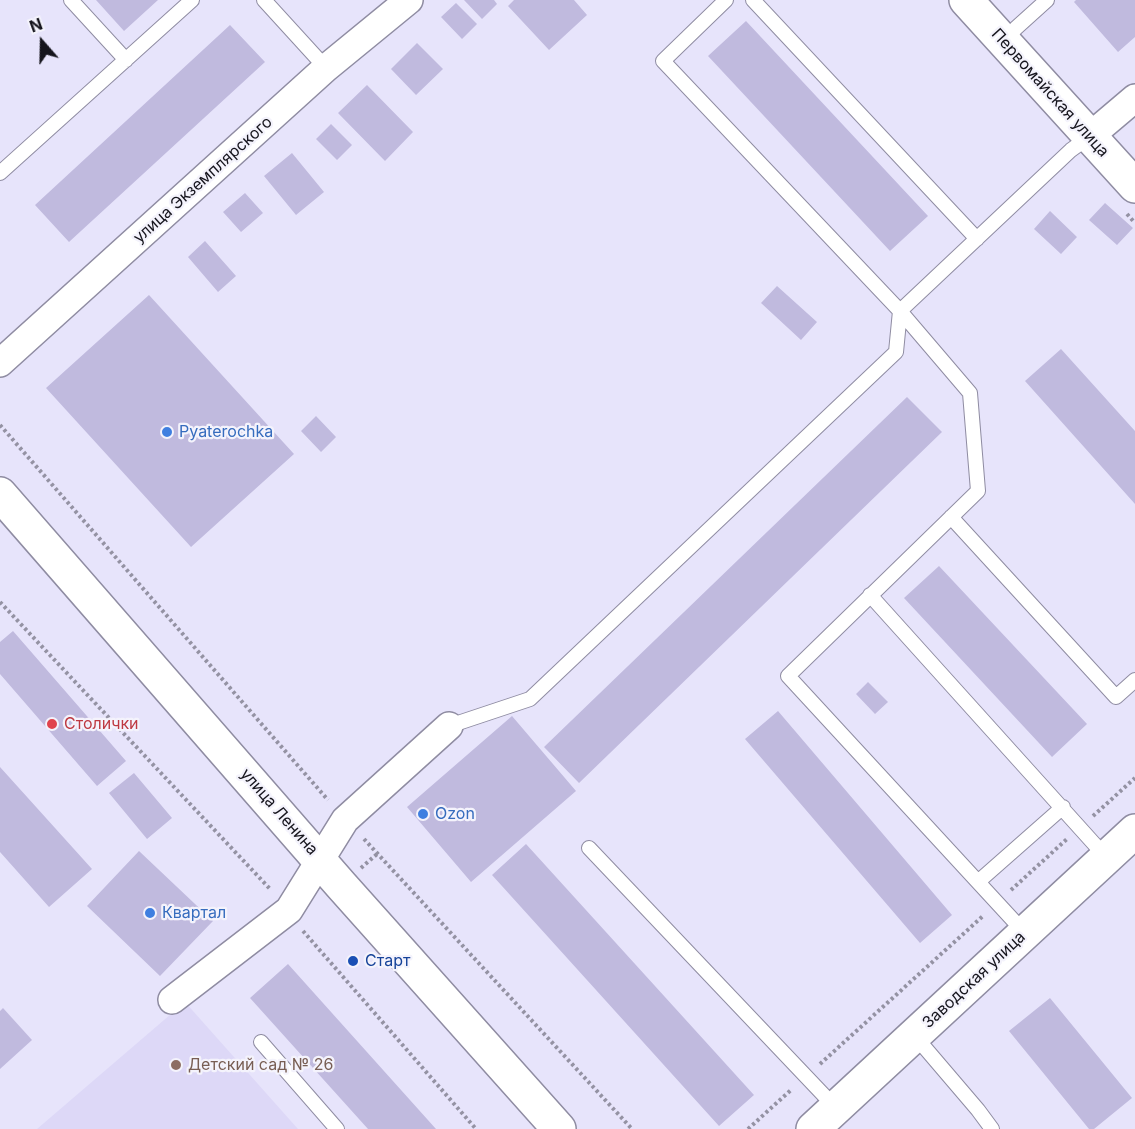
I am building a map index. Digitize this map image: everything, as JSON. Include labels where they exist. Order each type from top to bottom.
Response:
[{"type":"street","name":"улица Экземплярского","points":[[0,363],[326,68],[409,0]]},
{"type":"street","name":"Первомайская улица","points":[[966,0],[1135,186]]},
{"type":"street","points":[[1089,137],[1135,98]]},
{"type":"street","name":"улица Ленина","points":[[0,494],[559,1129]]},
{"type":"street","points":[[172,1000],[290,910],[345,820],[449,726]]},
{"type":"street","name":"Заводская улица","points":[[824,1119],[1135,831]]},
{"type":"lane","points":[[70,0],[126,60]]},
{"type":"lane","points":[[0,173],[192,0]]},
{"type":"lane","points":[[264,0],[326,68]]},
{"type":"lane","points":[[726,0],[663,61],[900,311],[970,393],[978,491],[789,676],[1025,933]]},
{"type":"lane","points":[[753,0],[977,239]]},
{"type":"lane","points":[[1004,42],[1047,0]]},
{"type":"lane","points":[[449,726],[530,699],[896,352],[900,311],[1071,150],[1089,137]]},
{"type":"lane","points":[[951,517],[1116,697],[1135,680]]},
{"type":"lane","points":[[870,595],[1107,857]]},
{"type":"lane","points":[[979,881],[1063,807]]},
{"type":"lane","points":[[589,848],[805,1078],[824,1119]]},
{"type":"lane","points":[[915,1035],[992,1129]]},
{"type":"lane","points":[[261,1042],[337,1129]]},
{"type":"path","points":[[0,425],[345,820],[632,1129]]},
{"type":"path","points":[[0,602],[290,910],[297,922],[477,1129]]},
{"type":"path","points":[[748,1129],[1135,778]]},
{"type":"shaded area","name":"Детский сад № 26","points":[[185,1002],[298,1129],[37,1129]]},
{"type":"building","points":[[96,0],[158,0],[124,31]]},
{"type":"building","points":[[464,0],[494,0],[497,4],[482,19]]},
{"type":"building","points":[[514,0],[574,0],[587,15],[549,50],[508,6]]},
{"type":"building","points":[[1076,0],[1135,0],[1135,37],[1118,52],[1074,2]]},
{"type":"building","points":[[456,3],[477,24],[462,39],[441,17]]},
{"type":"building","points":[[746,21],[928,216],[890,251],[708,56]]},
{"type":"building","points":[[230,25],[265,62],[69,242],[35,205]]},
{"type":"building","points":[[417,43],[443,69],[416,95],[391,69]]},
{"type":"building","points":[[367,85],[413,132],[385,161],[338,113]]},
{"type":"building","points":[[331,124],[352,145],[337,160],[316,139]]},
{"type":"building","points":[[292,153],[324,192],[296,215],[264,176]]},
{"type":"building","points":[[245,193],[263,213],[241,232],[223,212]]},
{"type":"building","points":[[1105,203],[1133,228],[1117,245],[1089,220]]},
{"type":"building","points":[[1050,211],[1077,237],[1061,254],[1034,229]]},
{"type":"building","points":[[205,241],[236,276],[218,292],[188,257]]},
{"type":"building","points":[[777,286],[817,322],[801,340],[761,303]]},
{"type":"building","points":[[149,295],[294,454],[191,547],[46,388]]},
{"type":"building","points":[[1061,349],[1135,431],[1135,504],[1025,381]]},
{"type":"building","points":[[907,397],[942,432],[579,783],[544,747]]},
{"type":"building","points":[[316,416],[336,437],[321,452],[301,431]]},
{"type":"building","points":[[939,566],[1087,724],[1052,757],[904,598]]},
{"type":"building","points":[[13,631],[126,761],[97,786],[0,674],[0,642]]},
{"type":"building","points":[[868,682],[888,702],[875,714],[856,694]]},
{"type":"building","points":[[778,711],[952,915],[920,943],[745,739]]},
{"type":"building","points":[[512,716],[576,791],[471,882],[407,807]]},
{"type":"building","points":[[0,767],[92,869],[49,907],[0,852]]},
{"type":"building","points":[[134,773],[172,818],[147,839],[109,793]]},
{"type":"building","points":[[526,844],[754,1095],[719,1126],[492,875]]},
{"type":"building","name":"Квартал","points":[[139,851],[213,921],[160,976],[87,906]]},
{"type":"building","points":[[288,964],[436,1129],[368,1129],[250,998]]},
{"type":"building","points":[[1050,998],[1132,1098],[1094,1129],[1089,1129],[1009,1031]]},
{"type":"building","points":[[3,1008],[32,1040],[0,1069],[0,1011]]},
{"type":"place","name":"Pyaterochka","points":[[167,432]]},
{"type":"place","name":"Столички","points":[[52,724]]},
{"type":"place","name":"Ozon","points":[[423,814]]},
{"type":"place","name":"Квартал","points":[[150,913]]},
{"type":"place","name":"Старт","points":[[353,961]]},
{"type":"place","name":"Детский сад № 26","points":[[176,1065]]}]
